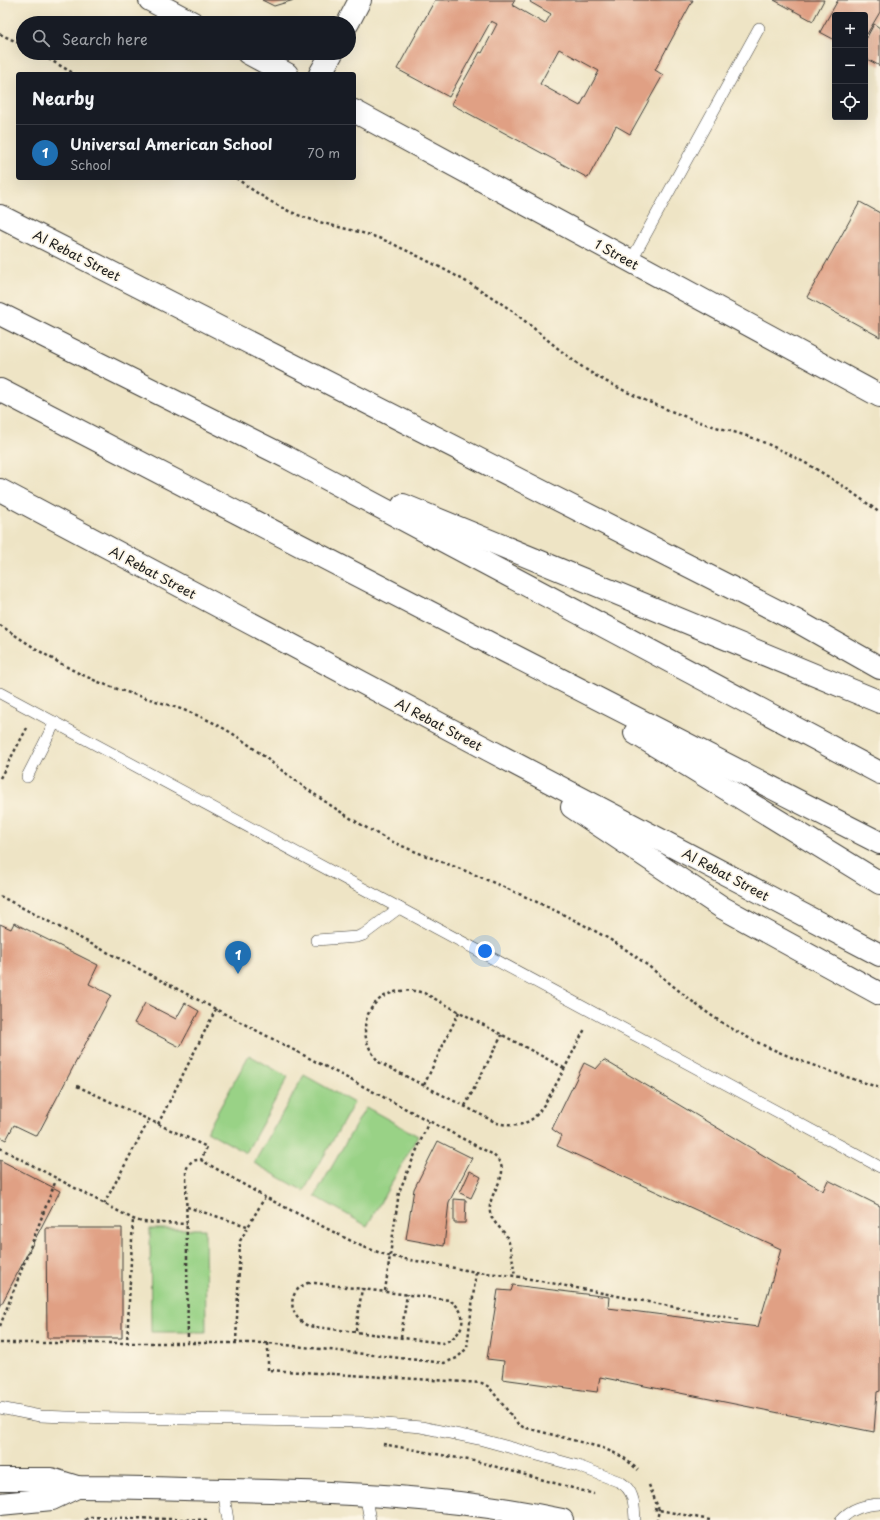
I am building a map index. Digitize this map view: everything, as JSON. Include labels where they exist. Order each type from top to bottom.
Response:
[{"type":"main road","points":[[150,0],[179,16]]},
{"type":"main road","points":[[352,16],[360,0]]},
{"type":"main road","points":[[261,60],[282,72]]},
{"type":"main road","points":[[321,72],[328,60]]},
{"type":"main road","name":"1 Street","points":[[356,112],[880,396]]},
{"type":"main road","name":"Al Rebat Street","points":[[0,216],[790,618],[880,668]]},
{"type":"main road","points":[[0,314],[286,457],[880,773]]},
{"type":"main road","points":[[0,390],[880,843]]},
{"type":"main road","points":[[286,457],[880,702]]},
{"type":"main road","name":"Al Rebat Street","points":[[0,490],[489,750],[880,955]]},
{"type":"main road","points":[[495,646],[880,883]]},
{"type":"main road","points":[[489,750],[706,898],[880,994]]},
{"type":"main road","points":[[0,1479],[51,1479],[77,1487],[365,1494],[486,1506],[562,1520]]},
{"type":"main road","points":[[0,1504],[52,1499],[77,1487]]},
{"type":"lane","points":[[631,261],[759,28]]},
{"type":"lane","points":[[0,693],[880,1167]]},
{"type":"lane","points":[[27,777],[55,722]]},
{"type":"lane","points":[[316,940],[357,937],[399,908]]},
{"type":"lane","points":[[0,1408],[40,1416],[362,1422],[420,1427],[478,1439],[592,1470],[626,1485],[633,1496],[635,1520]]},
{"type":"lane","points":[[223,1490],[228,1520]]},
{"type":"lane","points":[[365,1494],[370,1520]]},
{"type":"lane","points":[[841,1520],[851,1511],[860,1507],[880,1504]]},
{"type":"path","points":[[0,34],[16,42]]},
{"type":"path","points":[[50,60],[71,72]]},
{"type":"path","points":[[239,180],[273,203],[286,209],[312,220],[354,230],[394,244],[435,265],[510,310],[573,361],[607,382],[651,403],[698,421],[751,438],[802,462],[850,490],[880,513]]},
{"type":"path","points":[[0,625],[68,668],[89,678],[180,708],[223,728],[245,742],[336,809],[387,839],[561,913],[606,937],[650,965],[717,1019],[762,1046],[783,1055],[880,1088]]},
{"type":"path","points":[[0,778],[36,712]]},
{"type":"path","points":[[0,896],[492,1154],[501,1164],[502,1176],[491,1198],[490,1212],[492,1219],[506,1236],[509,1243],[515,1276]]},
{"type":"path","points":[[564,1068],[424,993],[402,990],[382,997],[374,1004],[368,1014],[365,1035],[373,1055],[380,1062],[497,1122],[508,1126],[520,1125],[531,1120],[540,1113],[564,1068],[593,1012]]},
{"type":"path","points":[[158,1124],[216,1009]]},
{"type":"path","points":[[424,1085],[459,1012]]},
{"type":"path","points":[[465,1106],[502,1035]]},
{"type":"path","points":[[77,1086],[207,1147],[201,1160]]},
{"type":"path","points":[[104,1204],[149,1120]]},
{"type":"path","points":[[385,1292],[399,1192],[429,1121]]},
{"type":"path","points":[[0,1148],[56,1180],[133,1219],[142,1222],[187,1224]]},
{"type":"path","points":[[188,1343],[186,1207],[187,1167],[193,1161],[201,1160],[264,1197],[361,1246],[389,1256],[476,1272],[515,1276],[741,1320]]},
{"type":"path","points":[[0,1326],[56,1180]]},
{"type":"path","points":[[236,1343],[240,1241],[264,1197]]},
{"type":"path","points":[[186,1207],[247,1226]]},
{"type":"path","points":[[127,1344],[133,1219]]},
{"type":"path","points":[[0,1343],[268,1343],[437,1363],[451,1361],[463,1354],[467,1348],[476,1272]]},
{"type":"path","points":[[308,1283],[362,1288],[449,1300],[460,1310],[462,1324],[456,1336],[443,1343],[308,1326],[296,1318],[291,1304],[296,1291],[301,1286],[308,1283]]},
{"type":"path","points":[[356,1331],[362,1288]]},
{"type":"path","points":[[401,1338],[407,1294]]},
{"type":"path","points":[[268,1343],[268,1370],[482,1383],[488,1387],[518,1424],[524,1427],[603,1448],[623,1457],[640,1471]]},
{"type":"path","points":[[381,1444],[479,1462],[600,1496]]},
{"type":"path","points":[[648,1484],[652,1490],[659,1510],[657,1520]]},
{"type":"path","points":[[634,1505],[710,1520]]},
{"type":"path","points":[[85,1520],[89,1517],[228,1520]]},
{"type":"green space","points":[[249,1055],[288,1077],[246,1153],[207,1131]]},
{"type":"green space","points":[[304,1075],[354,1103],[304,1191],[254,1163]]},
{"type":"green space","points":[[366,1107],[418,1136],[367,1226],[315,1196]]},
{"type":"green space","points":[[150,1229],[205,1229],[206,1332],[151,1332]]},
{"type":"building","points":[[262,0],[294,0],[274,6]]},
{"type":"building","points":[[435,0],[515,0],[512,5],[545,24],[551,14],[530,2],[531,0],[693,0],[655,70],[663,75],[630,134],[616,126],[588,178],[451,104],[480,52],[482,53],[497,24],[491,21],[449,97],[397,69]],"holes":[[[559,49],[599,71],[580,106],[540,84]]]},
{"type":"building","points":[[774,0],[824,0],[813,21]]},
{"type":"building","points":[[838,0],[880,0],[880,12],[868,32],[868,12],[832,12],[832,38],[820,32]]},
{"type":"building","points":[[874,24],[880,28],[880,66],[868,60],[868,35]]},
{"type":"building","points":[[860,202],[880,213],[880,337],[807,297]]},
{"type":"building","points":[[14,923],[98,965],[89,984],[111,995],[37,1136],[14,1125],[6,1140],[0,1137],[0,924],[11,929]]},
{"type":"building","points":[[145,1003],[176,1019],[185,1003],[199,1011],[180,1047],[134,1023]]},
{"type":"building","points":[[604,1060],[823,1191],[828,1180],[880,1206],[880,1391],[877,1392],[874,1432],[600,1377],[597,1392],[502,1379],[504,1361],[487,1359],[498,1290],[511,1291],[513,1285],[609,1297],[608,1308],[758,1327],[781,1249],[557,1146],[562,1136],[552,1129],[584,1063],[596,1069]]},
{"type":"building","points":[[438,1141],[472,1158],[449,1202],[444,1246],[406,1239],[414,1189]]},
{"type":"building","points":[[0,1160],[60,1191],[0,1307]]},
{"type":"building","points":[[470,1171],[481,1177],[471,1198],[460,1193]]},
{"type":"building","points":[[454,1199],[466,1200],[465,1223],[454,1223]]},
{"type":"building","points":[[46,1228],[122,1228],[122,1338],[47,1338]]},
{"type":"place","name":"Universal American School","points":[[238,974]]}]
